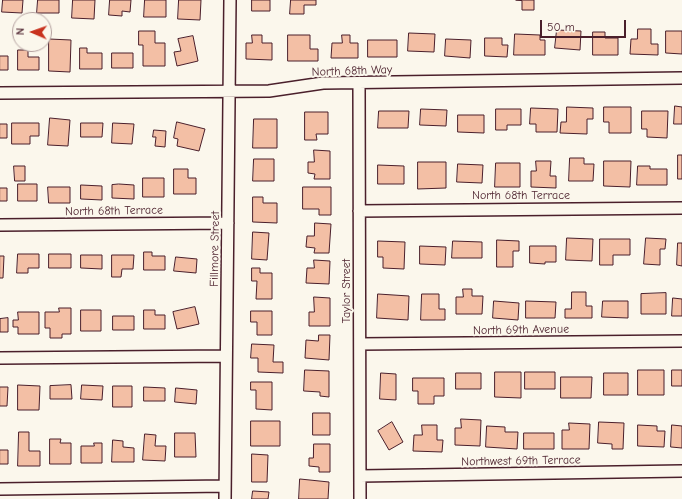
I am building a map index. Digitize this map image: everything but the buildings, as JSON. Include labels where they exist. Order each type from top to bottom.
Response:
[{"type":"street","name":"Fillmore Street","points":[[225,499],[230,0]]},
{"type":"street","name":"North 68th Way","points":[[0,93],[229,92],[269,91],[323,83],[682,78]]},
{"type":"street","name":"Taylor Street","points":[[359,83],[360,499]]},
{"type":"street","name":"North 68th Terrace","points":[[359,210],[682,208]]},
{"type":"street","name":"North 68th Terrace","points":[[0,225],[228,223]]},
{"type":"street","name":"North 69th Avenue","points":[[360,344],[682,341]]},
{"type":"street","points":[[0,358],[226,356]]},
{"type":"street","name":"Northwest 69th Terrace","points":[[360,476],[682,471]]},
{"type":"street","points":[[0,489],[225,486]]}]
